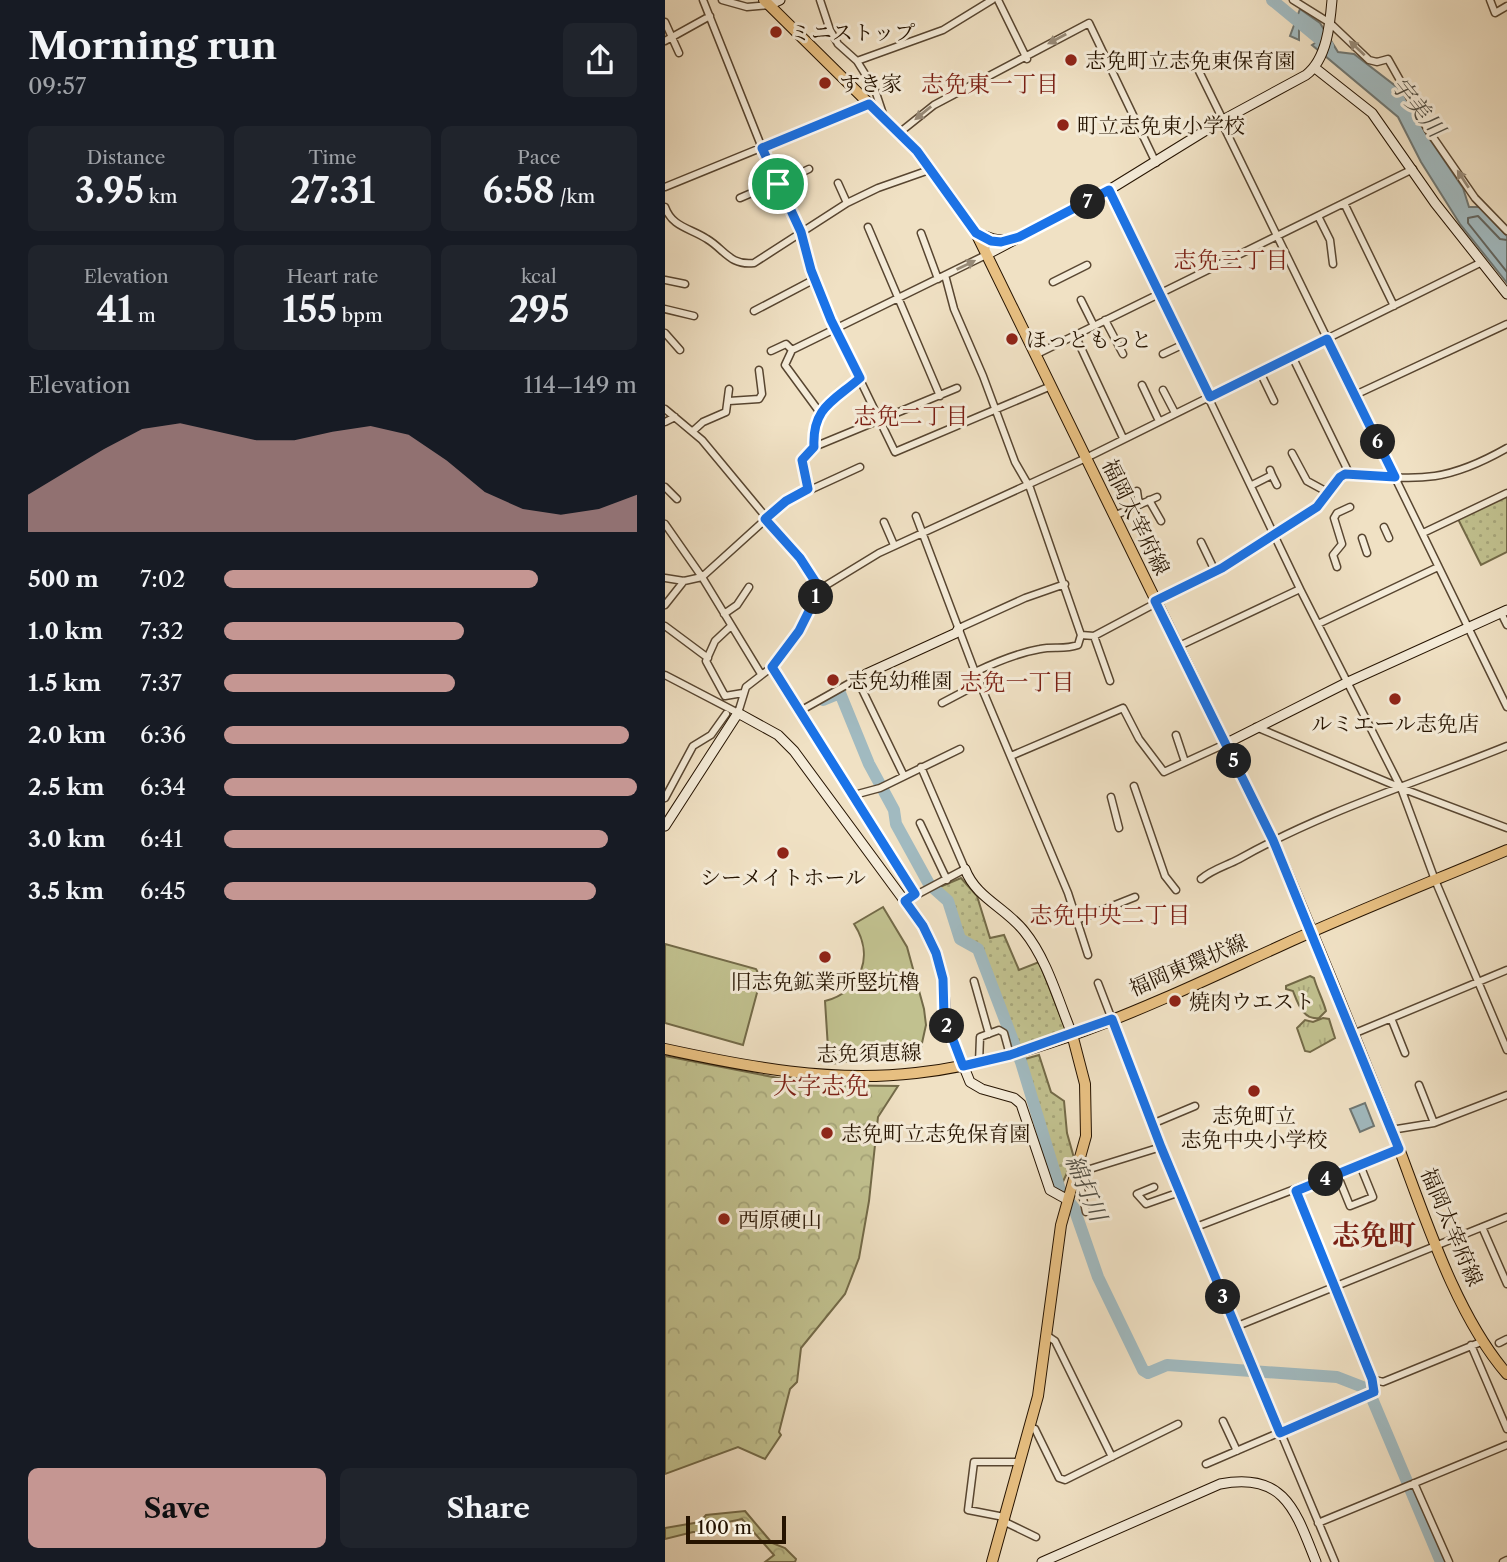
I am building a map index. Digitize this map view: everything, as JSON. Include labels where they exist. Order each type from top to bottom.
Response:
[{"type":"main road","name":"福岡太宰府線","points":[[767,3],[932,169],[976,233],[1273,840],[1313,931],[1476,1344],[1507,1374]]},
{"type":"main road","points":[[976,233],[991,241],[1001,242],[1019,237]]},
{"type":"main road","name":"福岡東環状線","points":[[1072,1034],[1507,850]]},
{"type":"main road","points":[[992,1562],[1030,1427],[1061,1225],[1086,1136],[1087,1108],[1080,1055],[1072,1034]]},
{"type":"main road","name":"志免須恵線","points":[[665,1049],[738,1065],[823,1075],[913,1074],[979,1063],[1072,1034]]},
{"type":"street","points":[[703,0],[762,148],[801,232],[815,279],[895,452],[1051,386]]},
{"type":"street","points":[[722,0],[747,8],[780,0]]},
{"type":"street","points":[[820,0],[824,16],[838,44],[857,61],[875,90],[885,119]]},
{"type":"street","points":[[857,61],[943,30],[992,0]]},
{"type":"street","points":[[998,0],[1027,59]]},
{"type":"street","points":[[1293,0],[1329,25],[1369,60],[1377,62],[1388,59],[1428,130],[1475,198],[1507,232]]},
{"type":"street","points":[[821,414],[785,365],[792,350],[986,255],[1109,190],[1222,121],[1282,90],[1316,66],[1329,25],[1332,0]]},
{"type":"street","points":[[1490,0],[1495,13],[1507,6]]},
{"type":"street","points":[[665,41],[710,16]]},
{"type":"street","points":[[665,22],[679,53]]},
{"type":"street","points":[[899,133],[933,105],[1027,59],[1035,51],[1090,23],[1156,163]]},
{"type":"street","points":[[1192,57],[1507,707]]},
{"type":"street","points":[[1316,66],[1372,113],[1480,262],[1507,294]]},
{"type":"street","points":[[665,187],[869,104]]},
{"type":"street","points":[[740,198],[809,169]]},
{"type":"street","points":[[665,207],[671,220],[705,238],[732,260],[745,264],[754,262],[847,203],[878,188],[932,169]]},
{"type":"street","points":[[1035,355],[1413,169]]},
{"type":"street","points":[[838,183],[847,203]]},
{"type":"street","points":[[1109,190],[1276,534],[1300,589],[1401,789],[1435,880],[1507,1049]]},
{"type":"street","points":[[1344,203],[1394,306]]},
{"type":"street","points":[[1318,216],[1330,240],[1333,264]]},
{"type":"street","points":[[868,227],[940,396]]},
{"type":"street","points":[[921,233],[1027,483],[1081,635],[1078,645],[1064,650],[1053,647],[1034,650],[975,672]]},
{"type":"street","points":[[665,826],[669,809],[738,713],[743,692],[772,667],[799,631],[820,589],[894,545],[1086,458],[1480,262]]},
{"type":"street","points":[[1053,282],[1087,265]]},
{"type":"street","points":[[665,279],[685,285]]},
{"type":"street","points":[[754,311],[815,279]]},
{"type":"street","points":[[1081,300],[1094,326]]},
{"type":"street","points":[[665,309],[694,316]]},
{"type":"street","points":[[1105,320],[1123,354]]},
{"type":"street","points":[[1355,395],[1507,324]]},
{"type":"street","points":[[665,333],[680,350]]},
{"type":"street","points":[[1075,335],[1123,439]]},
{"type":"street","points":[[771,351],[786,344],[792,350]]},
{"type":"street","points":[[1163,354],[1184,344]]},
{"type":"street","points":[[1292,356],[1350,475]]},
{"type":"street","points":[[729,401],[759,399],[762,394],[759,370]]},
{"type":"street","points":[[1260,372],[1274,401]]},
{"type":"street","points":[[814,447],[814,426],[821,414],[837,394],[860,378]]},
{"type":"street","points":[[1142,384],[1160,421]]},
{"type":"street","points":[[808,489],[802,460],[814,447],[883,422],[957,388]]},
{"type":"street","points":[[693,431],[703,422],[726,412],[729,389]]},
{"type":"street","points":[[1163,390],[1175,414]]},
{"type":"street","points":[[665,409],[693,431],[800,558],[820,589]]},
{"type":"street","points":[[665,422],[675,417]]},
{"type":"street","points":[[1081,635],[1094,636],[1215,571],[1276,534],[1317,507],[1340,477],[1350,475],[1437,478],[1474,467],[1507,448]]},
{"type":"street","points":[[1293,453],[1307,481],[1329,492]]},
{"type":"street","points":[[665,578],[684,581],[702,577],[786,501],[860,467]]},
{"type":"street","points":[[1252,485],[1271,473],[1277,485]]},
{"type":"street","points":[[665,487],[677,499]]},
{"type":"street","points":[[1136,491],[1139,505]]},
{"type":"street","points":[[1423,533],[1507,493]]},
{"type":"street","points":[[1114,516],[1157,497]]},
{"type":"street","points":[[1149,500],[1161,521]]},
{"type":"street","points":[[1337,567],[1333,555],[1342,544],[1333,518],[1350,507]]},
{"type":"street","points":[[916,516],[975,672],[1077,920],[1088,955]]},
{"type":"street","points":[[884,522],[894,545]]},
{"type":"street","points":[[665,524],[702,577],[761,674]]},
{"type":"street","points":[[1384,527],[1389,538]]},
{"type":"street","points":[[1362,538],[1367,553]]},
{"type":"street","points":[[1201,541],[1215,571]]},
{"type":"street","points":[[1318,624],[1438,567]]},
{"type":"street","points":[[665,605],[684,581]]},
{"type":"street","points":[[866,674],[956,634],[959,628],[1025,598],[1065,584]]},
{"type":"street","points":[[724,614],[737,605],[749,587]]},
{"type":"street","points":[[1177,647],[1300,589]]},
{"type":"street","points":[[1011,756],[1123,708],[1139,739],[1164,772],[1347,682],[1504,612],[1507,625]]},
{"type":"street","points":[[665,625],[708,658]]},
{"type":"street","points":[[731,626],[715,641],[706,661],[725,696],[743,692]]},
{"type":"street","points":[[1094,636],[1110,681]]},
{"type":"street","points":[[772,667],[915,894]]},
{"type":"street","points":[[665,675],[778,735],[794,751],[923,926],[936,953],[943,979],[944,1016],[970,1082],[978,1087],[1005,1094],[1021,1104],[1049,1190],[1068,1200]]},
{"type":"street","points":[[800,711],[857,679],[904,776]]},
{"type":"street","points":[[942,703],[980,683]]},
{"type":"street","points":[[665,798],[691,745],[711,735],[726,713]]},
{"type":"street","points":[[1255,726],[1268,734],[1401,789],[1507,828]]},
{"type":"street","points":[[1176,735],[1185,762]]},
{"type":"street","points":[[1201,879],[1212,870],[1229,865],[1273,840],[1507,746]]},
{"type":"street","points":[[854,795],[880,788],[960,749]]},
{"type":"street","points":[[921,766],[972,884],[1018,923],[1038,950],[1072,1034]]},
{"type":"street","points":[[1134,786],[1165,876],[1177,890]]},
{"type":"street","points":[[1111,797],[1119,828]]},
{"type":"street","points":[[920,822],[947,880]]},
{"type":"street","points":[[905,901],[965,869]]},
{"type":"street","points":[[1077,920],[1135,897]]},
{"type":"street","points":[[1353,1034],[1507,970]]},
{"type":"street","points":[[974,981],[989,1034]]},
{"type":"street","points":[[1098,983],[1161,1147],[1335,1562]]},
{"type":"street","points":[[1391,1018],[1405,1053]]},
{"type":"street","points":[[979,1063],[980,1037],[999,1030],[1005,1033],[1010,1055]]},
{"type":"street","points":[[1419,1085],[1434,1123]]},
{"type":"street","points":[[1391,1130],[1434,1123],[1507,1095]]},
{"type":"street","points":[[1152,1124],[1195,1106]]},
{"type":"street","points":[[1086,1212],[1081,1189],[1075,1178],[1161,1147]]},
{"type":"street","points":[[1196,1227],[1296,1191],[1399,1149]]},
{"type":"street","points":[[1337,1174],[1350,1206],[1373,1197],[1360,1165]]},
{"type":"street","points":[[1154,1187],[1137,1194],[1146,1204],[1181,1192]]},
{"type":"street","points":[[1206,1464],[1374,1392],[1372,1379],[1296,1191]]},
{"type":"street","points":[[1235,1327],[1507,1217]]},
{"type":"street","points":[[1482,1227],[1507,1284]]},
{"type":"street","points":[[1046,1335],[1055,1342],[1112,1457]]},
{"type":"street","points":[[1499,1343],[1507,1339]]},
{"type":"street","points":[[1372,1379],[1383,1382],[1476,1344],[1507,1429]]},
{"type":"street","points":[[1223,1420],[1237,1451]]},
{"type":"street","points":[[1030,1427],[1035,1429],[1062,1479],[1178,1424]]},
{"type":"street","points":[[1318,1523],[1507,1444]]},
{"type":"street","points":[[1020,1462],[974,1462],[968,1510],[1004,1519],[1036,1537]]},
{"type":"street","points":[[1042,1562],[1220,1484],[1235,1481],[1263,1483],[1292,1504],[1316,1562]]},
{"type":"street","points":[[1414,1483],[1449,1562]]},
{"type":"green space","points":[[1507,495],[1507,552],[1481,565],[1458,519]]},
{"type":"green space","points":[[961,878],[977,896],[990,938],[1004,935],[1019,970],[1039,962],[1066,1030],[1011,1049],[979,947],[961,938],[946,897],[935,889]]},
{"type":"green space","points":[[883,907],[907,947],[924,1009],[926,1025],[920,1052],[829,1064],[825,1001],[848,990],[856,981],[864,960],[860,936],[854,924]]},
{"type":"green space","points":[[665,944],[756,969],[761,978],[743,1045],[665,1023]]},
{"type":"green space","points":[[1310,976],[1314,978],[1326,1011],[1319,1018],[1305,1014],[1293,991],[1286,989],[1286,986]]},
{"type":"green space","points":[[1329,1019],[1335,1038],[1310,1052],[1305,1051],[1297,1028],[1305,1020],[1313,1022]]},
{"type":"green space","points":[[1039,1055],[1051,1092],[1064,1101],[1067,1133],[1074,1158],[1060,1188],[1018,1061]]},
{"type":"green space","points":[[665,1056],[814,1085],[898,1086],[878,1117],[869,1201],[859,1258],[845,1294],[801,1348],[797,1382],[790,1389],[779,1432],[781,1435],[765,1459],[738,1447],[665,1474]]},
{"type":"green space","points":[[745,1511],[772,1543],[785,1548],[796,1559],[795,1562],[765,1562],[774,1555],[742,1519],[709,1526],[705,1532],[665,1539],[665,1528],[700,1522],[706,1515]]},
{"type":"water","points":[[1300,9],[1320,23],[1338,52],[1354,54],[1402,91],[1427,135],[1463,188],[1469,207],[1480,207],[1507,236],[1507,283],[1460,224],[1421,162],[1398,117],[1312,45],[1318,41],[1317,36],[1306,26],[1299,27],[1299,40],[1290,36]]},
{"type":"water","points":[[1365,1103],[1374,1126],[1360,1132],[1350,1109]]},
{"type":"waterway","name":"宇美川","points":[[1272,0],[1328,46]]},
{"type":"waterway","name":"綿打川","points":[[823,700],[840,693],[869,764],[894,810],[896,824],[929,884],[948,901],[960,939],[978,949],[1021,1062],[1060,1190],[1074,1208],[1098,1277],[1143,1370],[1148,1373],[1167,1365],[1337,1377],[1368,1389],[1441,1562]]},
{"type":"place","name":"ミニストップ","points":[[776,32]]},
{"type":"place","name":"志免町立志免東保育園","points":[[1071,60]]},
{"type":"place","name":"すき家","points":[[825,83]]},
{"type":"place","name":"町立志免東小学校","points":[[1063,125]]},
{"type":"place","name":"ほっともっと","points":[[1012,339]]},
{"type":"place","name":"志免幼稚園","points":[[833,680]]},
{"type":"place","name":"ルミエール志免店","points":[[1395,699]]},
{"type":"place","name":"シーメイトホール","points":[[783,853]]},
{"type":"place","name":"旧志免鉱業所竪坑櫓","points":[[825,957]]},
{"type":"place","name":"焼肉ウエスト","points":[[1175,1001]]},
{"type":"place","name":"志免町立 志免中央小学校","points":[[1254,1091]]},
{"type":"place","name":"志免町立志免保育園","points":[[827,1133]]},
{"type":"place","name":"西原硬山","points":[[724,1219]]},
{"type":"district","name":"志免東一丁目","points":[[990,84]]},
{"type":"district","name":"志免三丁目","points":[[1231,260]]},
{"type":"district","name":"志免二丁目","points":[[911,416]]},
{"type":"district","name":"志免一丁目","points":[[1017,682]]},
{"type":"district","name":"志免中央二丁目","points":[[1110,915]]},
{"type":"district","name":"大字志免","points":[[821,1085]]},
{"type":"district","name":"志免町","points":[[1374,1235]]},
{"type":"route","points":[[869,104],[917,151],[948,190],[976,233],[991,241],[1001,242],[1019,237],[1109,190],[1210,397],[1327,339],[1395,477],[1345,474],[1317,507],[1222,568],[1155,601],[1273,840],[1313,931],[1399,1149],[1296,1191],[1372,1379],[1374,1392],[1357,1401],[1280,1433],[1161,1147],[1112,1019],[1010,1055],[963,1066],[944,1016],[943,979],[936,953],[923,926],[905,901],[915,894],[772,667],[799,631],[820,589],[800,558],[765,519],[786,501],[808,489],[802,460],[814,447],[814,426],[837,394],[860,378],[831,320],[811,270],[801,232],[778,184],[762,148],[869,104]]}]
